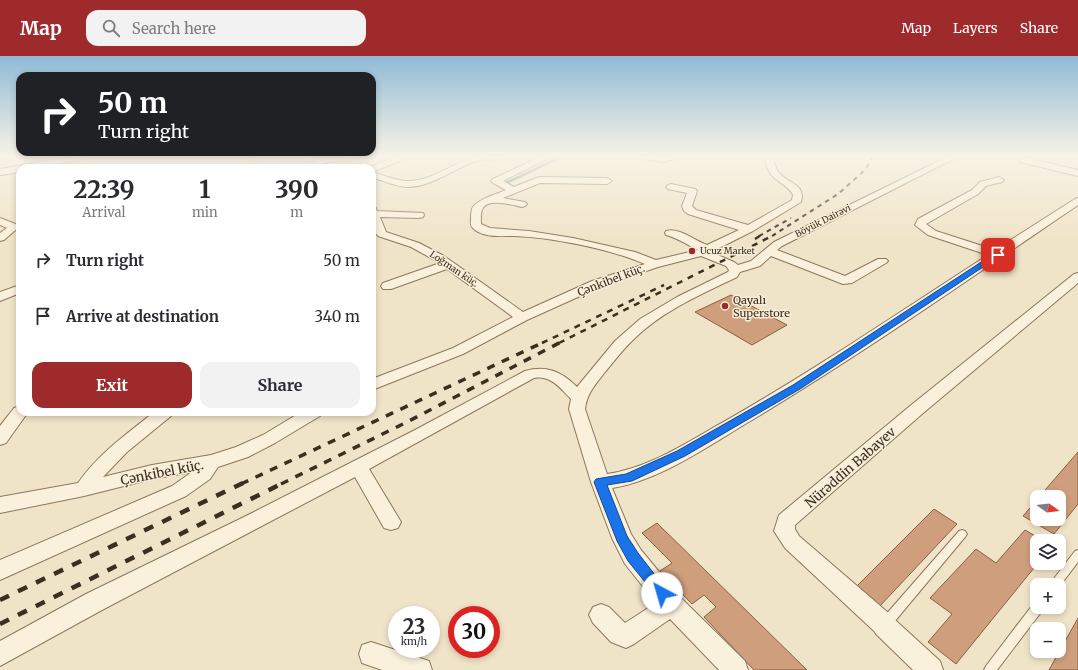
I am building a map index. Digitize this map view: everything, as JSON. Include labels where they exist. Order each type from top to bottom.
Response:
[{"type":"street","points":[[501,184],[513,190]]},
{"type":"street","points":[[533,184],[513,190],[480,205],[477,209],[476,225],[479,228],[492,231],[540,235],[569,240],[636,256],[655,264]]},
{"type":"street","name":"Çənkibel küç.","points":[[376,383],[458,351],[522,317],[596,284],[655,264],[680,259],[705,251],[798,200],[797,191],[788,184]]},
{"type":"street","name":"Böyük Dairəvi","points":[[735,269],[745,268],[757,264],[769,250],[778,244],[897,184]]},
{"type":"street","points":[[984,184],[975,192],[922,220],[920,225],[932,233],[998,255]]},
{"type":"street","points":[[671,187],[692,190],[687,206],[692,212],[749,228]]},
{"type":"street","points":[[492,199],[522,204]]},
{"type":"street","points":[[600,482],[628,478],[681,454],[796,387],[1078,201]]},
{"type":"street","points":[[376,212],[419,216]]},
{"type":"street","points":[[0,220],[16,225]]},
{"type":"street","name":"Loğman küç.","points":[[376,223],[378,231],[382,234],[415,245],[450,264],[522,317]]},
{"type":"street","points":[[0,229],[16,226]]},
{"type":"street","points":[[0,238],[16,227]]},
{"type":"street","points":[[670,233],[679,235],[730,264],[735,269],[733,274],[670,307],[635,331],[620,345],[585,386],[578,397],[577,409],[600,482],[622,538],[633,557],[672,605],[736,670]]},
{"type":"street","points":[[378,242],[391,238]]},
{"type":"street","points":[[769,250],[843,280],[848,280],[882,261]]},
{"type":"street","points":[[387,286],[450,264]]},
{"type":"street","name":"Nürəddin Babayev","points":[[931,670],[884,626],[884,624],[792,542],[784,531],[786,522],[916,410],[1078,277]]},
{"type":"street","points":[[0,297],[16,291]]},
{"type":"street","points":[[0,654],[94,602],[251,523],[530,374],[548,372],[557,377],[578,397]]},
{"type":"street","points":[[0,439],[17,416]]},
{"type":"street","points":[[84,489],[101,464],[121,446],[160,416]]},
{"type":"street","name":"Çənkibel küç.","points":[[0,505],[84,489],[152,472],[212,462],[242,452],[269,439],[302,416]]},
{"type":"street","points":[[0,570],[179,491],[203,474],[212,462]]},
{"type":"street","points":[[358,467],[391,522]]},
{"type":"street","points":[[602,615],[619,634],[626,636],[672,605]]},
{"type":"street","points":[[371,654],[420,670]]},
{"type":"lane","points":[[884,626],[962,534]]},
{"type":"lane","points":[[1059,578],[1078,554]]},
{"type":"lane","points":[[990,670],[1033,614]]},
{"type":"building","points":[[731,295],[787,325],[752,345],[695,312]]},
{"type":"building","points":[[1078,452],[1078,504],[1066,519],[1066,490],[1045,490]]},
{"type":"building","points":[[1030,508],[1030,520],[1023,516]]},
{"type":"building","points":[[934,509],[957,524],[878,608],[854,589]]},
{"type":"building","points":[[657,523],[807,670],[754,670],[704,617],[716,607],[704,595],[692,604],[660,571],[672,563],[642,533]]},
{"type":"building","points":[[1040,526],[1060,526],[1054,534]]},
{"type":"building","points":[[1025,530],[1032,534],[1030,534],[1030,570],[1032,570],[956,664],[928,642],[952,614],[930,598],[976,549],[996,563]]},
{"type":"building","points":[[1078,618],[1078,670],[1049,670],[1056,658],[1066,658],[1066,640]]},
{"type":"railway","points":[[772,236],[838,194],[850,184]]},
{"type":"railway","points":[[759,236],[791,218]]},
{"type":"railway","points":[[755,239],[761,235]]},
{"type":"railway","points":[[559,343],[774,235]]},
{"type":"railway","points":[[542,343],[664,285]]},
{"type":"railway","points":[[241,484],[544,342]]},
{"type":"railway","points":[[281,484],[407,422],[561,342]]},
{"type":"railway","points":[[0,600],[243,483]]},
{"type":"railway","points":[[0,624],[283,483]]},
{"type":"place","name":"Ucuz Market","points":[[692,251]]},
{"type":"place","name":"Qayalı Superstore","points":[[725,306]]},
{"type":"route","points":[[662,593],[633,557],[622,538],[600,482],[628,478],[681,454],[796,387],[998,255]]}]
